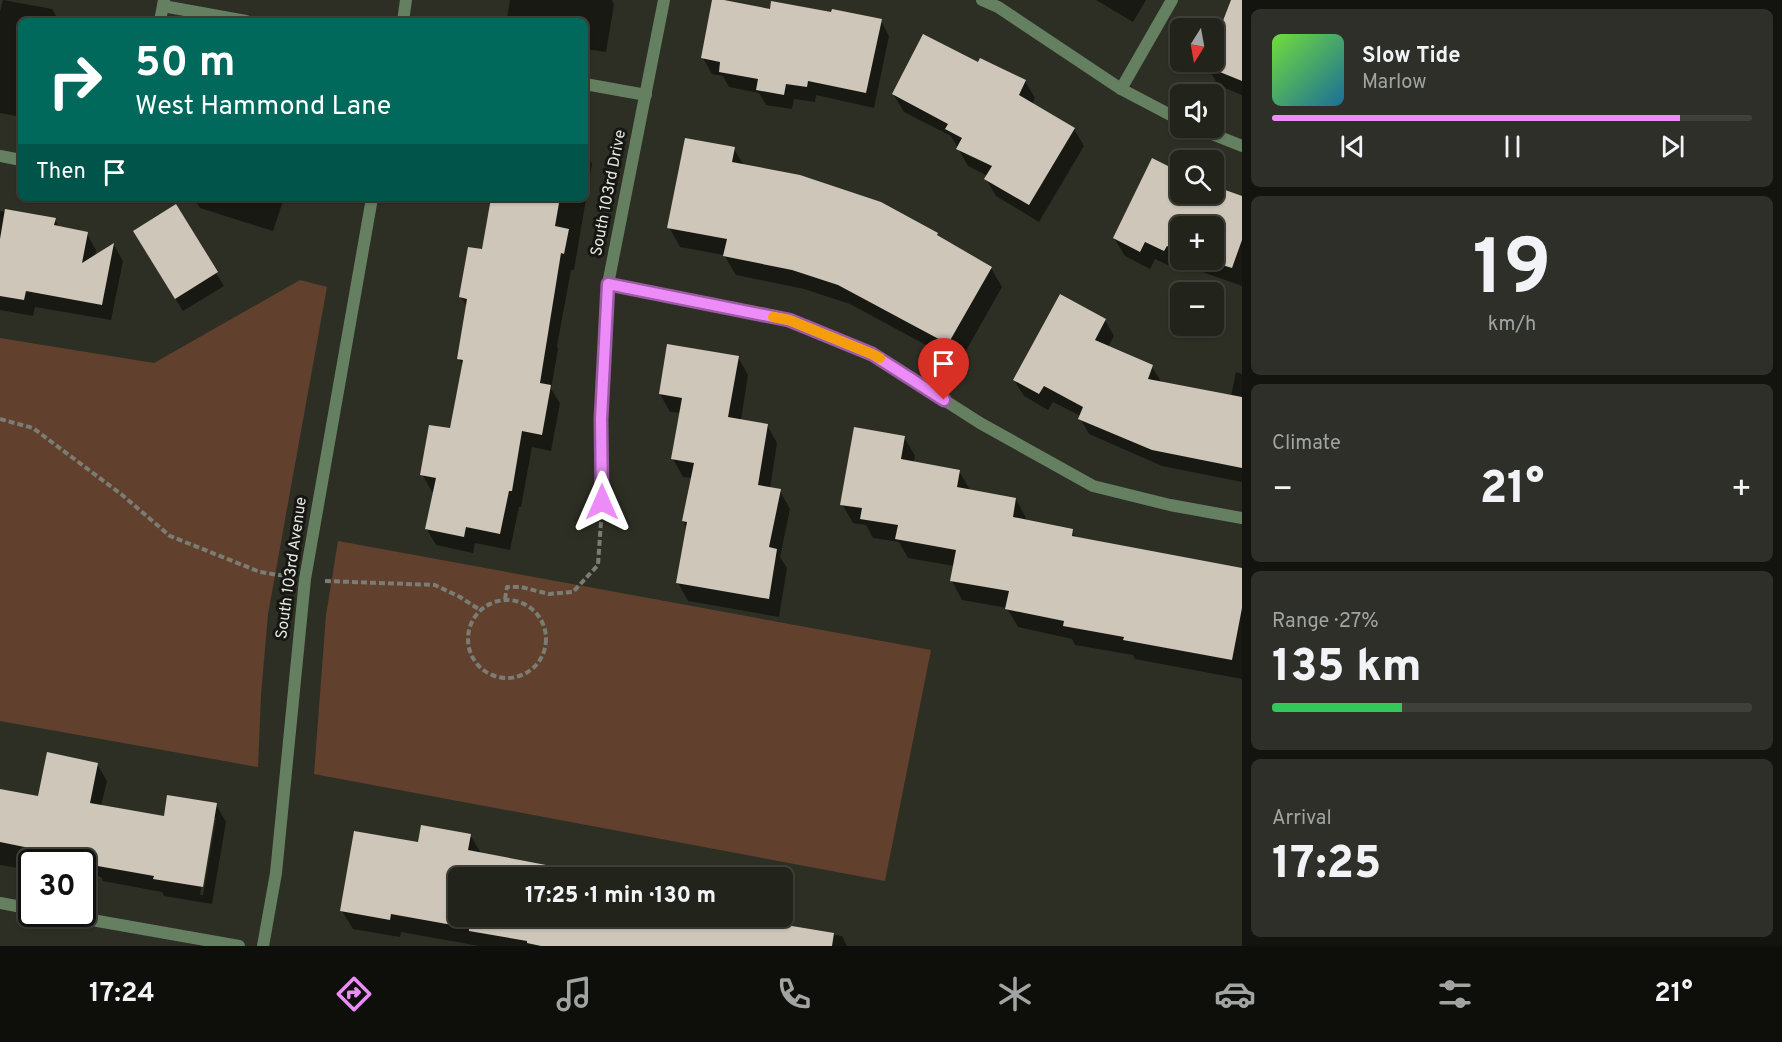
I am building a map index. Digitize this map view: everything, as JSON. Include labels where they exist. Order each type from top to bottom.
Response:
[{"type":"street","points":[[403,18],[406,0]]},
{"type":"street","name":"South 103rd Drive","points":[[602,502],[601,419],[608,284],[664,0]]},
{"type":"street","points":[[982,0],[998,7],[1121,89],[1170,115]]},
{"type":"street","points":[[1121,89],[1172,0]]},
{"type":"street","points":[[160,18],[163,3],[232,18]]},
{"type":"street","points":[[588,85],[645,95]]},
{"type":"street","points":[[1222,138],[1242,146]]},
{"type":"street","points":[[0,156],[18,159]]},
{"type":"street","name":"South 103rd Avenue","points":[[263,946],[277,862],[305,579],[371,201]]},
{"type":"street","points":[[608,284],[789,320],[872,354],[980,423],[1093,486],[1170,505],[1242,518]]},
{"type":"street","points":[[0,903],[18,906]]},
{"type":"street","points":[[96,921],[239,946]]},
{"type":"path","points":[[0,419],[33,428],[121,494],[170,536],[260,572],[305,579],[435,585],[480,610]]},
{"type":"path","points":[[505,599],[507,587],[521,586],[549,594],[573,592],[598,565],[602,502]]},
{"type":"path","points":[[505,599],[516,600],[529,606],[541,618],[546,630],[545,652],[538,664],[527,673],[514,678],[502,678],[480,668],[471,657],[467,644],[471,620],[492,602],[505,599]]},
{"type":"shaded area","points":[[300,280],[327,287],[268,614],[258,767],[0,721],[0,338],[154,363]]},
{"type":"shaded area","points":[[338,541],[931,650],[885,881],[314,774],[326,615]]},
{"type":"building","points":[[712,0],[724,0],[770,9],[771,1],[831,12],[832,9],[882,19],[866,93],[808,81],[807,87],[786,84],[784,95],[756,90],[758,79],[719,72],[720,62],[701,58]]},
{"type":"building","points":[[1231,0],[1242,0],[1242,81],[1220,72],[1224,72],[1224,18]]},
{"type":"building","points":[[923,34],[978,62],[980,58],[1026,80],[1019,95],[1075,128],[1029,205],[984,179],[992,166],[956,149],[962,138],[945,129],[948,124],[892,94]]},
{"type":"building","points":[[685,138],[735,147],[732,162],[800,175],[881,202],[938,233],[937,235],[992,267],[948,344],[838,285],[792,270],[723,256],[727,239],[667,228]]},
{"type":"building","points":[[1152,158],[1170,167],[1170,204],[1224,204],[1224,190],[1242,196],[1242,240],[1232,268],[1224,266],[1224,216],[1170,216],[1170,247],[1167,246],[1164,251],[1145,242],[1140,252],[1113,238]]},
{"type":"building","points":[[490,201],[559,203],[555,226],[569,229],[564,254],[561,253],[540,383],[551,385],[542,435],[522,431],[512,491],[509,491],[500,534],[466,527],[464,537],[425,529],[436,478],[420,475],[429,425],[450,428],[463,360],[457,359],[467,299],[459,297],[468,247],[482,249]]},
{"type":"building","points":[[176,204],[218,272],[175,299],[133,231]]},
{"type":"building","points":[[5,209],[56,218],[54,225],[88,232],[82,263],[114,243],[102,305],[26,291],[24,300],[0,296],[0,239]]},
{"type":"building","points":[[1060,294],[1106,319],[1095,340],[1153,365],[1148,379],[1242,397],[1242,468],[1152,450],[1078,419],[1083,407],[1044,386],[1039,394],[1013,380]]},
{"type":"building","points":[[667,344],[739,356],[728,417],[768,424],[758,485],[781,489],[769,547],[777,549],[769,599],[676,583],[687,522],[682,521],[694,463],[671,459],[682,398],[659,394]]},
{"type":"building","points":[[854,427],[905,436],[901,459],[960,470],[957,487],[1016,498],[1013,517],[1073,529],[1072,536],[1242,568],[1242,608],[1232,660],[1123,640],[1124,637],[1063,626],[1064,621],[1005,609],[1009,591],[950,581],[956,550],[895,539],[898,525],[860,519],[862,508],[840,505]]},
{"type":"building","points":[[47,752],[98,763],[90,803],[164,816],[167,795],[217,803],[203,887],[153,879],[154,876],[96,866],[96,849],[34,849],[0,842],[0,789],[38,796]]},
{"type":"building","points":[[421,825],[471,834],[468,850],[557,867],[448,867],[448,924],[391,914],[390,920],[340,911],[354,831],[418,842]]},
{"type":"building","points":[[793,926],[834,933],[832,946],[541,946],[527,943],[527,941],[469,931],[469,928],[463,927]]},
{"type":"slow traffic","points":[[773,317],[789,320],[880,358]]},
{"type":"route","points":[[602,502],[601,419],[608,284],[789,320],[872,354],[944,400]]}]
